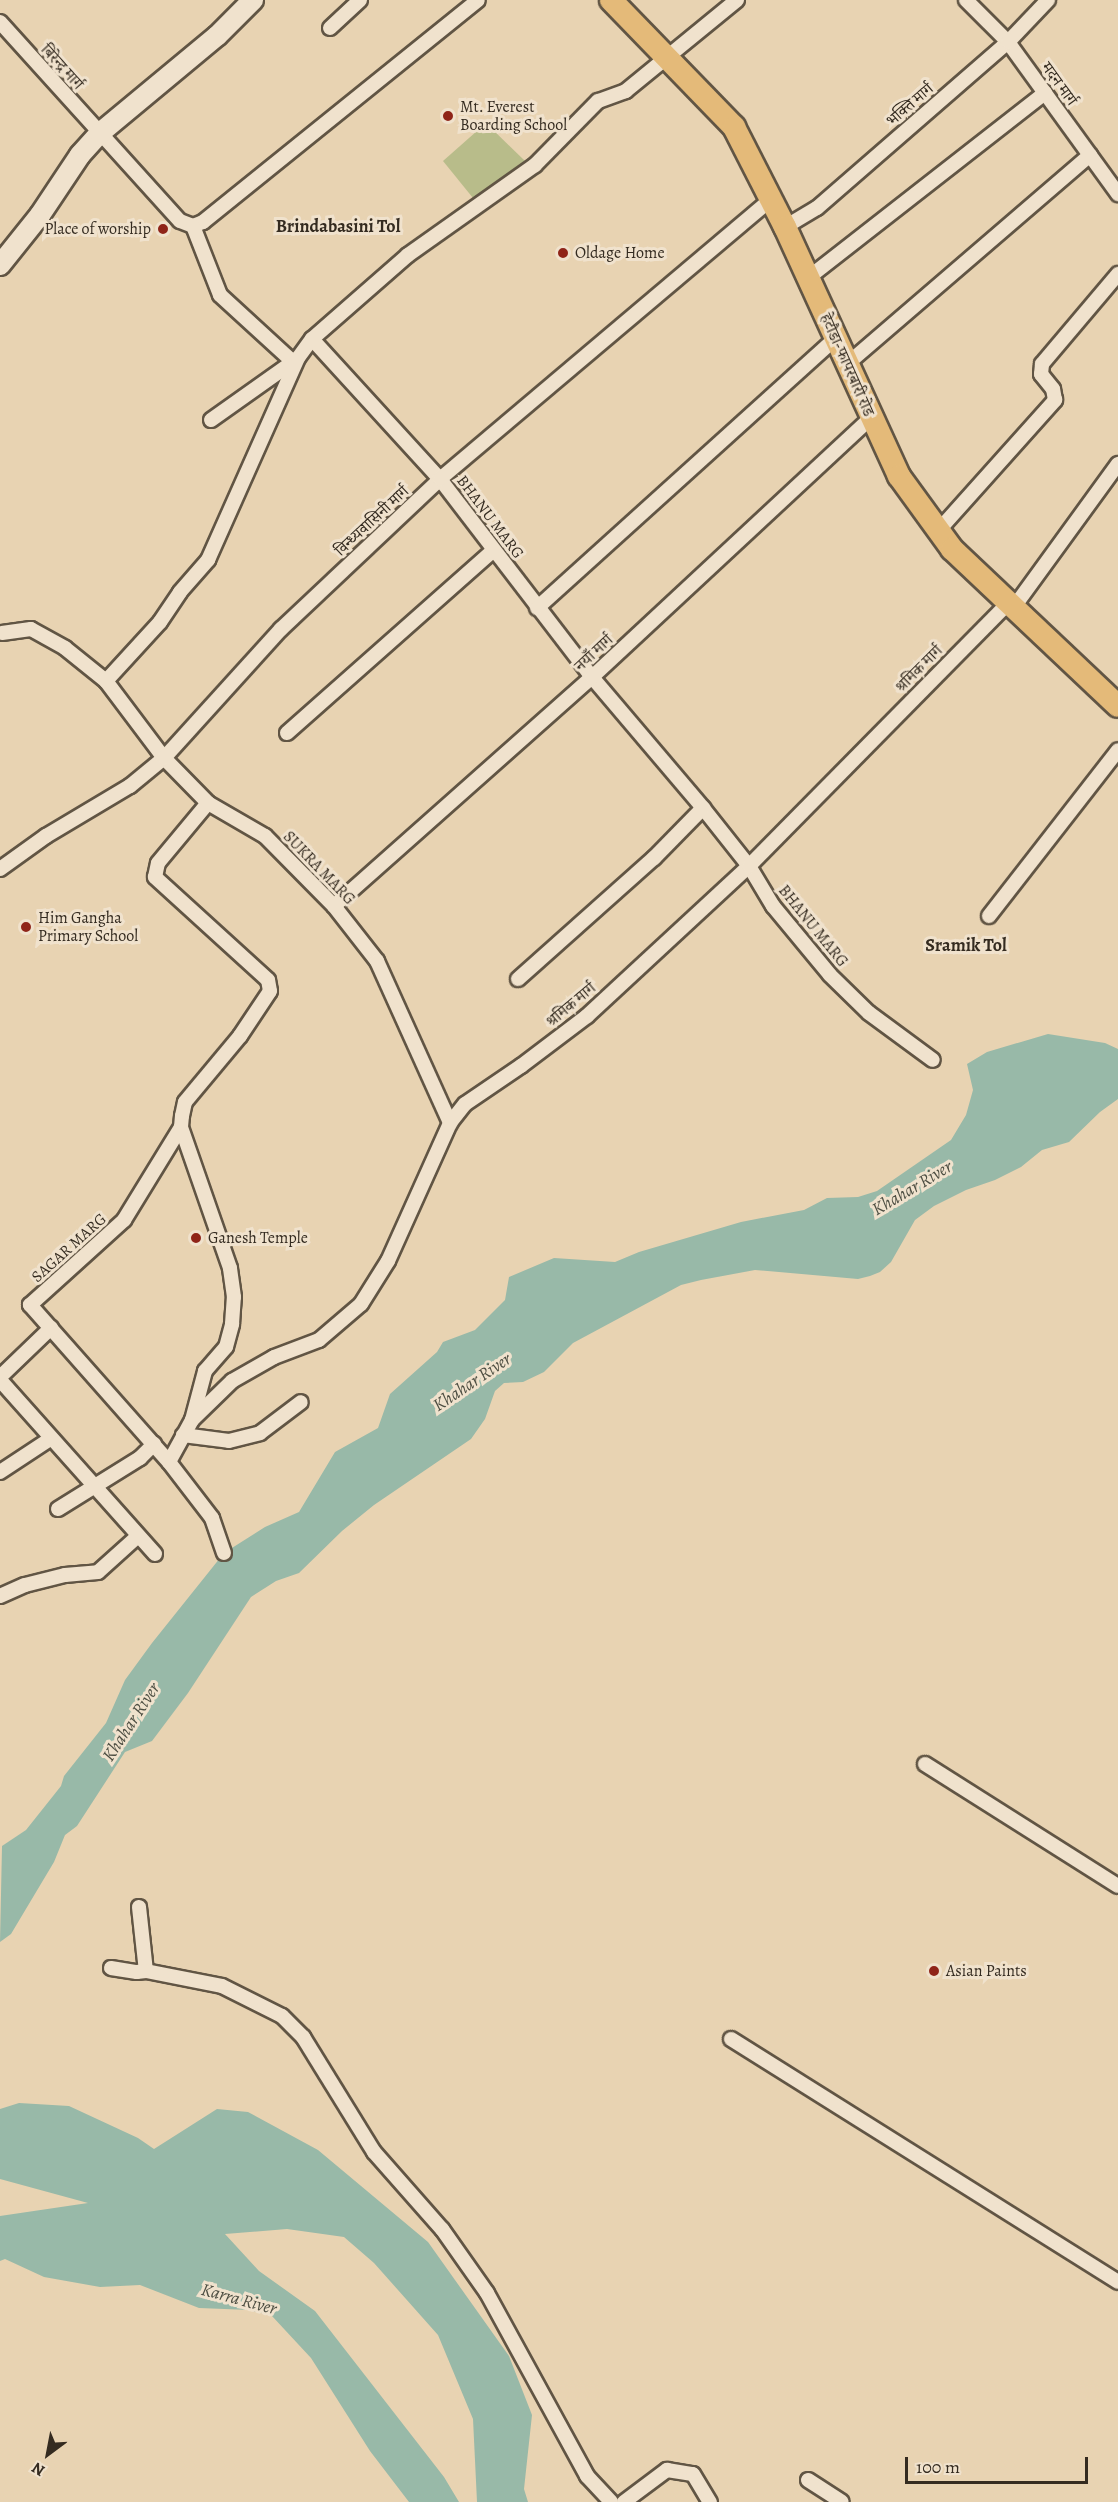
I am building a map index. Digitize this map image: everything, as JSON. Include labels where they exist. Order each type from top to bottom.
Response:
[{"type":"highway","name":"हेटौडा-फापरबारी रोड","points":[[611,0],[734,127],[785,227],[846,365],[899,476],[938,531],[952,549],[1118,706]]},
{"type":"main road","points":[[0,266],[40,215],[80,155],[100,134],[217,36],[253,0]]},
{"type":"street","points":[[330,28],[360,0]]},
{"type":"street","points":[[296,360],[220,296],[193,226],[203,222],[478,0]]},
{"type":"street","points":[[106,681],[160,622],[180,592],[208,560],[296,360],[312,339],[408,255],[535,165],[598,101],[626,91],[667,60],[737,0]]},
{"type":"street","name":"मदन मार्ग","points":[[966,0],[1008,42],[1118,194]]},
{"type":"street","name":"भक्ति मार्ग","points":[[785,227],[817,208],[1008,42],[1048,0]]},
{"type":"street","name":"बिरेन्द्र मार्ग","points":[[0,22],[180,221],[193,226]]},
{"type":"street","points":[[808,278],[1045,93]]},
{"type":"street","points":[[846,365],[1090,155]]},
{"type":"street","name":"विन्ध्यवासिनी मार्ग","points":[[0,869],[46,836],[130,786],[164,758],[282,629],[440,479],[771,199]]},
{"type":"street","points":[[938,531],[1055,400],[1053,389],[1041,374],[1042,364],[1118,274]]},
{"type":"street","name":"BHANU MARG","points":[[312,339],[440,479],[592,677],[749,866],[773,906],[830,975],[869,1013],[933,1060]]},
{"type":"street","points":[[537,608],[835,339]]},
{"type":"street","points":[[211,420],[296,360]]},
{"type":"street","name":"नयाँ मार्ग","points":[[334,906],[592,677],[871,418]]},
{"type":"street","name":"श्रमिक मार्ग","points":[[169,1462],[192,1420],[232,1381],[274,1357],[319,1340],[361,1304],[388,1261],[450,1123],[465,1104],[586,1016],[749,866],[1011,605],[1118,464]]},
{"type":"street","points":[[287,733],[494,550]]},
{"type":"street","name":"SUKRA MARG","points":[[2,633],[31,629],[65,648],[106,681],[164,758],[208,803],[265,836],[334,906],[377,961],[450,1123]]},
{"type":"street","points":[[989,916],[1118,750]]},
{"type":"street","points":[[192,1420],[205,1371],[226,1347],[232,1324],[234,1297],[230,1268],[181,1127],[185,1102],[240,1036],[270,991],[268,980],[155,877],[158,862],[208,803]]},
{"type":"street","points":[[518,979],[654,858],[703,808]]},
{"type":"street","name":"SAGAR MARG","points":[[181,1127],[124,1220],[30,1305],[169,1462],[212,1518],[224,1553]]},
{"type":"street","points":[[51,1328],[0,1379],[50,1439],[155,1554]]},
{"type":"street","points":[[183,1435],[229,1441],[249,1436],[260,1432],[301,1402]]},
{"type":"street","points":[[0,1472],[50,1439]]},
{"type":"street","points":[[58,1509],[140,1458],[154,1444]]},
{"type":"street","points":[[0,1596],[25,1585],[65,1575],[98,1572],[138,1536]]},
{"type":"street","points":[[925,1764],[1118,1886]]},
{"type":"street","points":[[139,1907],[146,1971]]},
{"type":"street","points":[[111,1968],[146,1971],[222,1986],[282,2016],[303,2037],[374,2152],[442,2229],[487,2293],[587,2476],[611,2502]]},
{"type":"street","points":[[731,2039],[1118,2282]]},
{"type":"street","points":[[624,2502],[668,2470],[693,2475],[710,2502]]},
{"type":"street","points":[[808,2480],[842,2502]]},
{"type":"green space","points":[[486,123],[525,161],[473,198],[443,161]]},
{"type":"water","name":"Khahar River","points":[[1048,1034],[1105,1043],[1118,1049],[1118,1099],[1100,1112],[1069,1142],[1042,1150],[1021,1167],[934,1206],[915,1220],[891,1262],[880,1272],[858,1279],[755,1270],[701,1280],[681,1285],[573,1343],[544,1372],[523,1382],[504,1383],[495,1391],[485,1419],[471,1439],[374,1505],[342,1531],[299,1573],[276,1581],[251,1597],[188,1693],[152,1741],[125,1752],[77,1826],[65,1835],[54,1862],[11,1934],[0,1942],[2,1846],[26,1830],[61,1786],[64,1776],[106,1723],[125,1680],[152,1643],[224,1553],[265,1527],[299,1512],[335,1452],[378,1428],[390,1394],[437,1352],[443,1342],[475,1330],[505,1300],[509,1277],[554,1258],[615,1262],[639,1252],[741,1222],[804,1210],[827,1198],[858,1197],[877,1191],[951,1140],[966,1115],[973,1090],[967,1064],[987,1052]]},
{"type":"water","name":"Karra River","points":[[19,2103],[69,2106],[138,2138],[154,2149],[217,2109],[248,2112],[318,2150],[428,2242],[509,2356],[532,2415],[524,2489],[528,2502],[477,2502],[473,2419],[438,2335],[374,2263],[344,2237],[287,2229],[225,2234],[259,2271],[315,2311],[444,2477],[459,2502],[409,2502],[370,2451],[311,2358],[272,2316],[250,2310],[199,2308],[140,2285],[100,2287],[44,2277],[5,2259],[0,2261],[0,2216],[88,2203],[0,2179],[0,2109]]},
{"type":"place","name":"Mt. Everest Boarding School","points":[[448,116]]},
{"type":"place","name":"Place of worship","points":[[163,229]]},
{"type":"place","name":"Oldage Home","points":[[563,253]]},
{"type":"place","name":"Him Gangha Primary School","points":[[26,927]]},
{"type":"place","name":"Ganesh Temple","points":[[196,1238]]},
{"type":"place","name":"Asian Paints","points":[[934,1971]]},
{"type":"district","name":"Brindabasini Tol","points":[[338,226]]},
{"type":"district","name":"Sramik Tol","points":[[966,945]]}]
